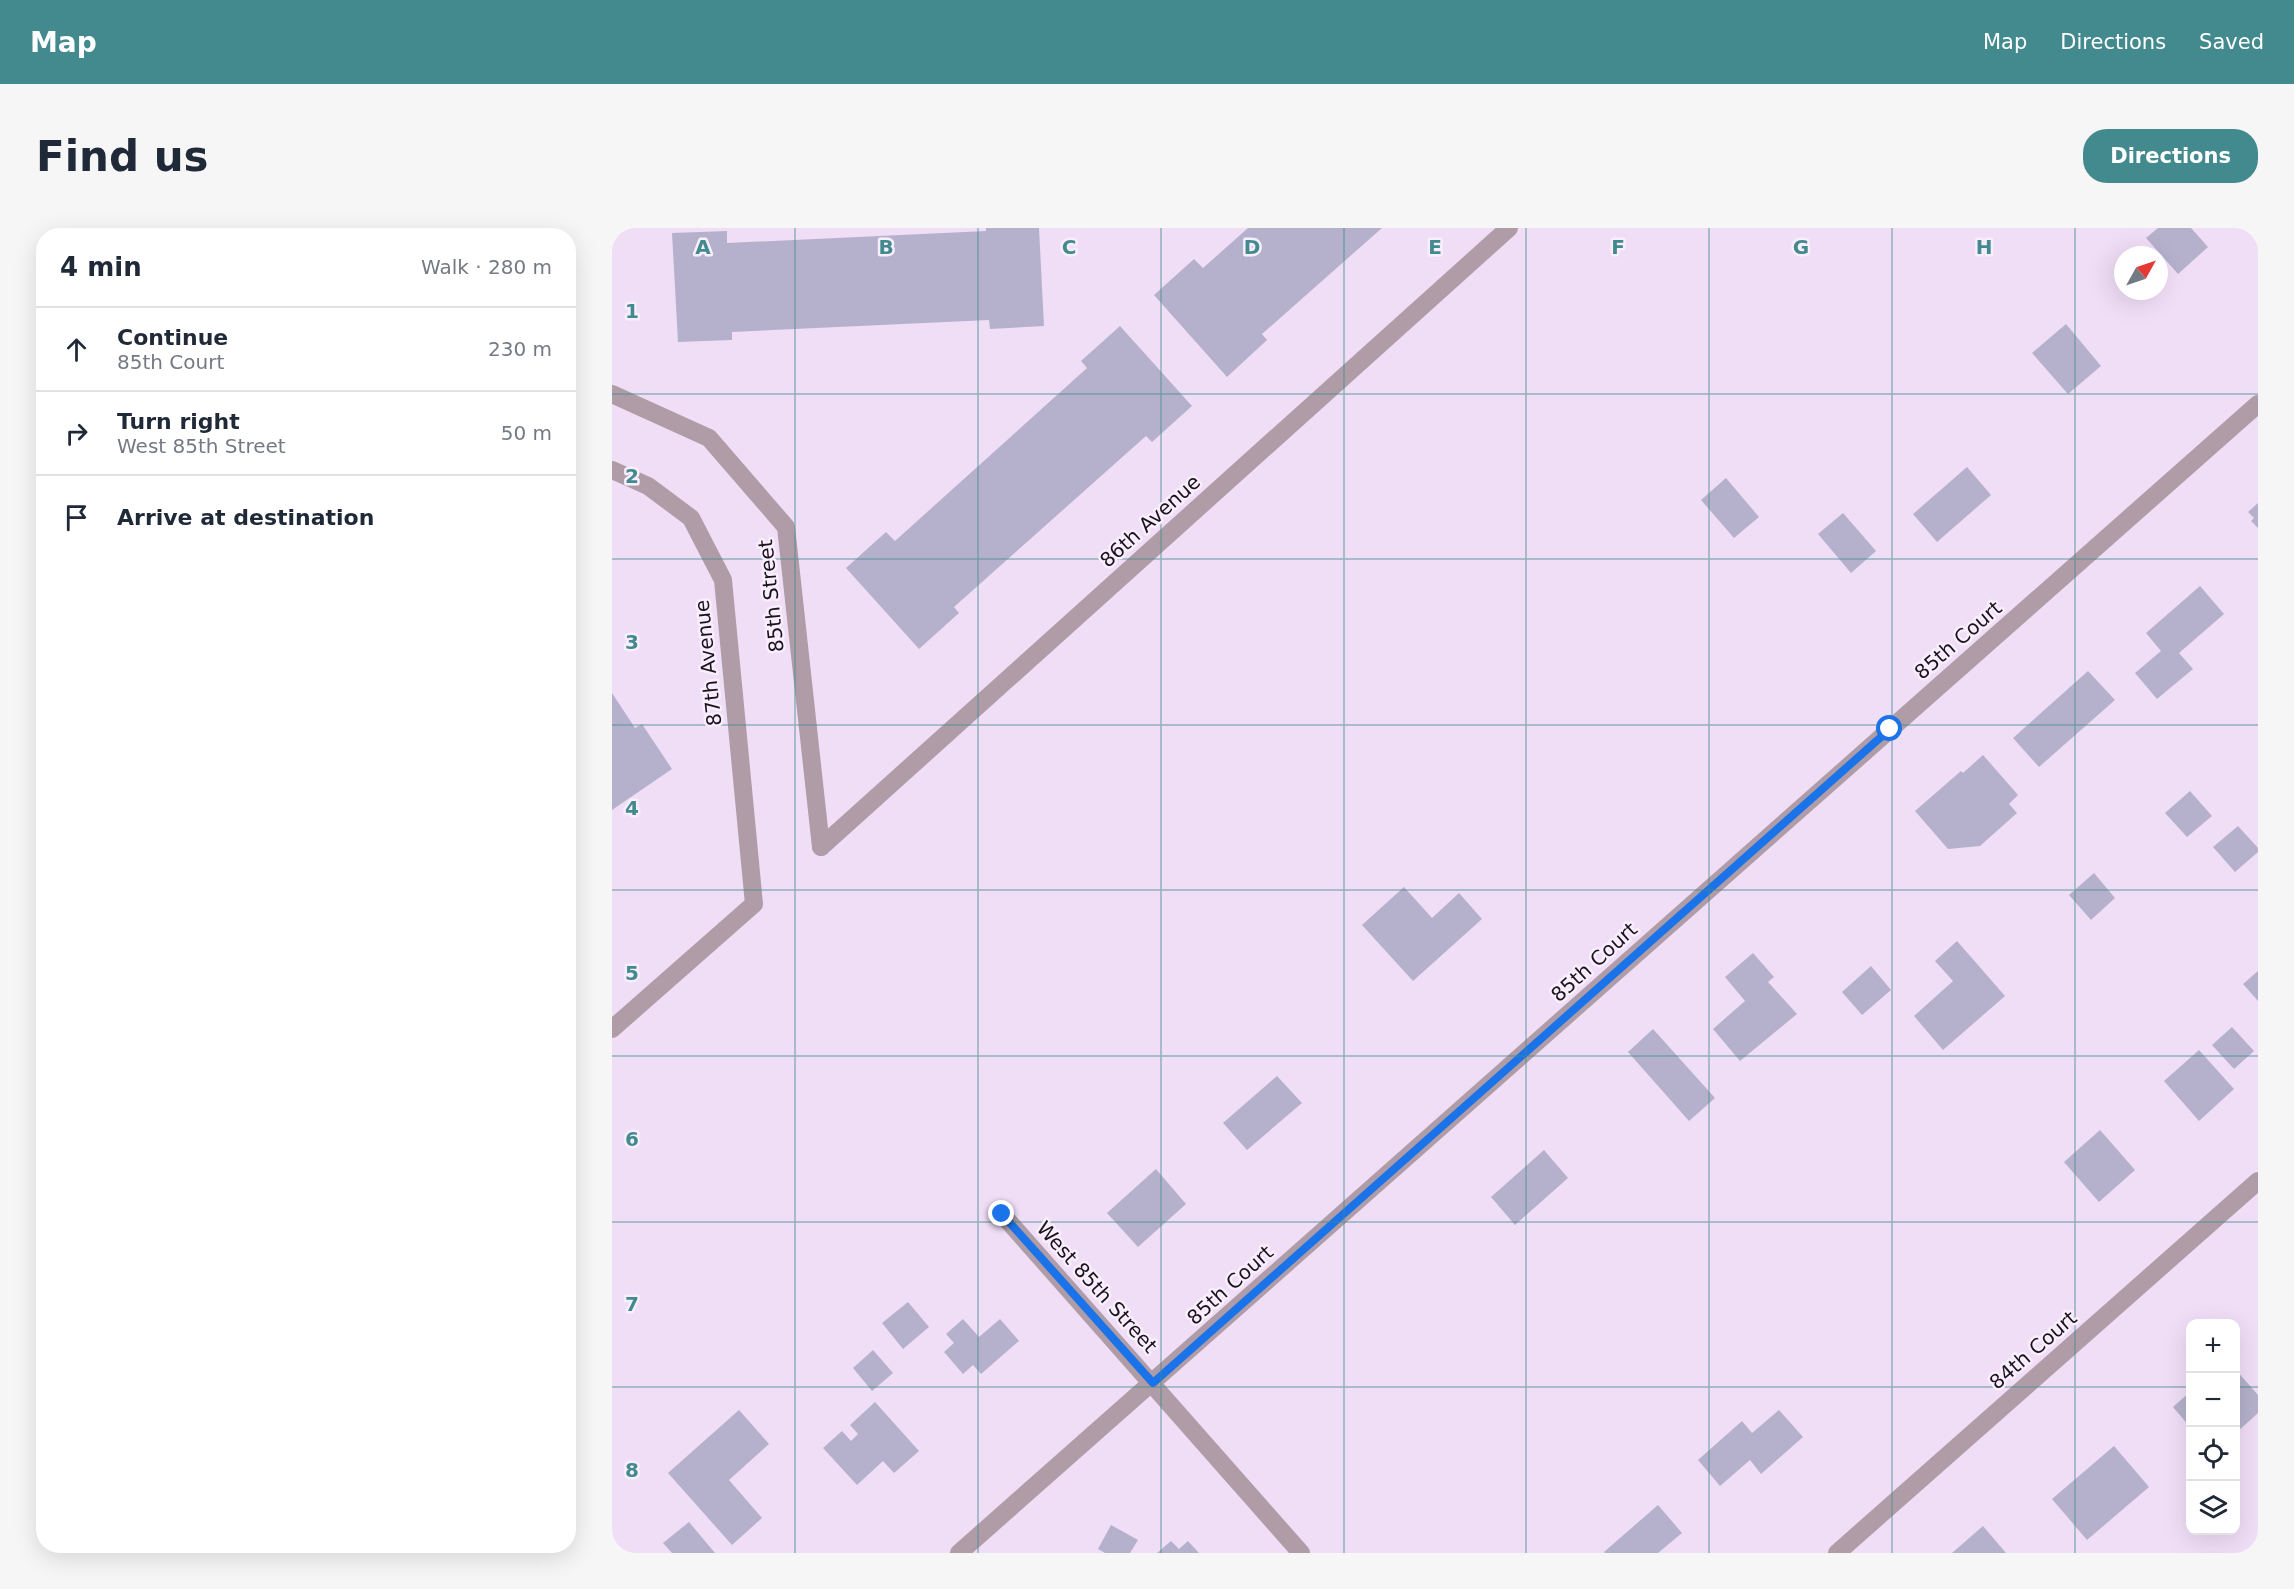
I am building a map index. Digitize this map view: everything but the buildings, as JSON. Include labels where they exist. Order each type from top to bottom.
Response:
[{"type":"street","name":"86th Avenue","points":[[821,847],[1509,228]]},
{"type":"street","name":"85th Street","points":[[612,394],[709,438],[786,527],[821,847]]},
{"type":"street","name":"85th Court","points":[[959,1553],[2258,404]]},
{"type":"street","name":"87th Avenue","points":[[612,470],[648,486],[691,518],[723,580],[754,904],[612,1029]]},
{"type":"street","name":"84th Court","points":[[1837,1553],[2258,1181]]},
{"type":"street","name":"West 85th Street","points":[[1002,1214],[1301,1553]]},
{"type":"route","points":[[1002,1214],[1153,1383],[1890,729]]}]
